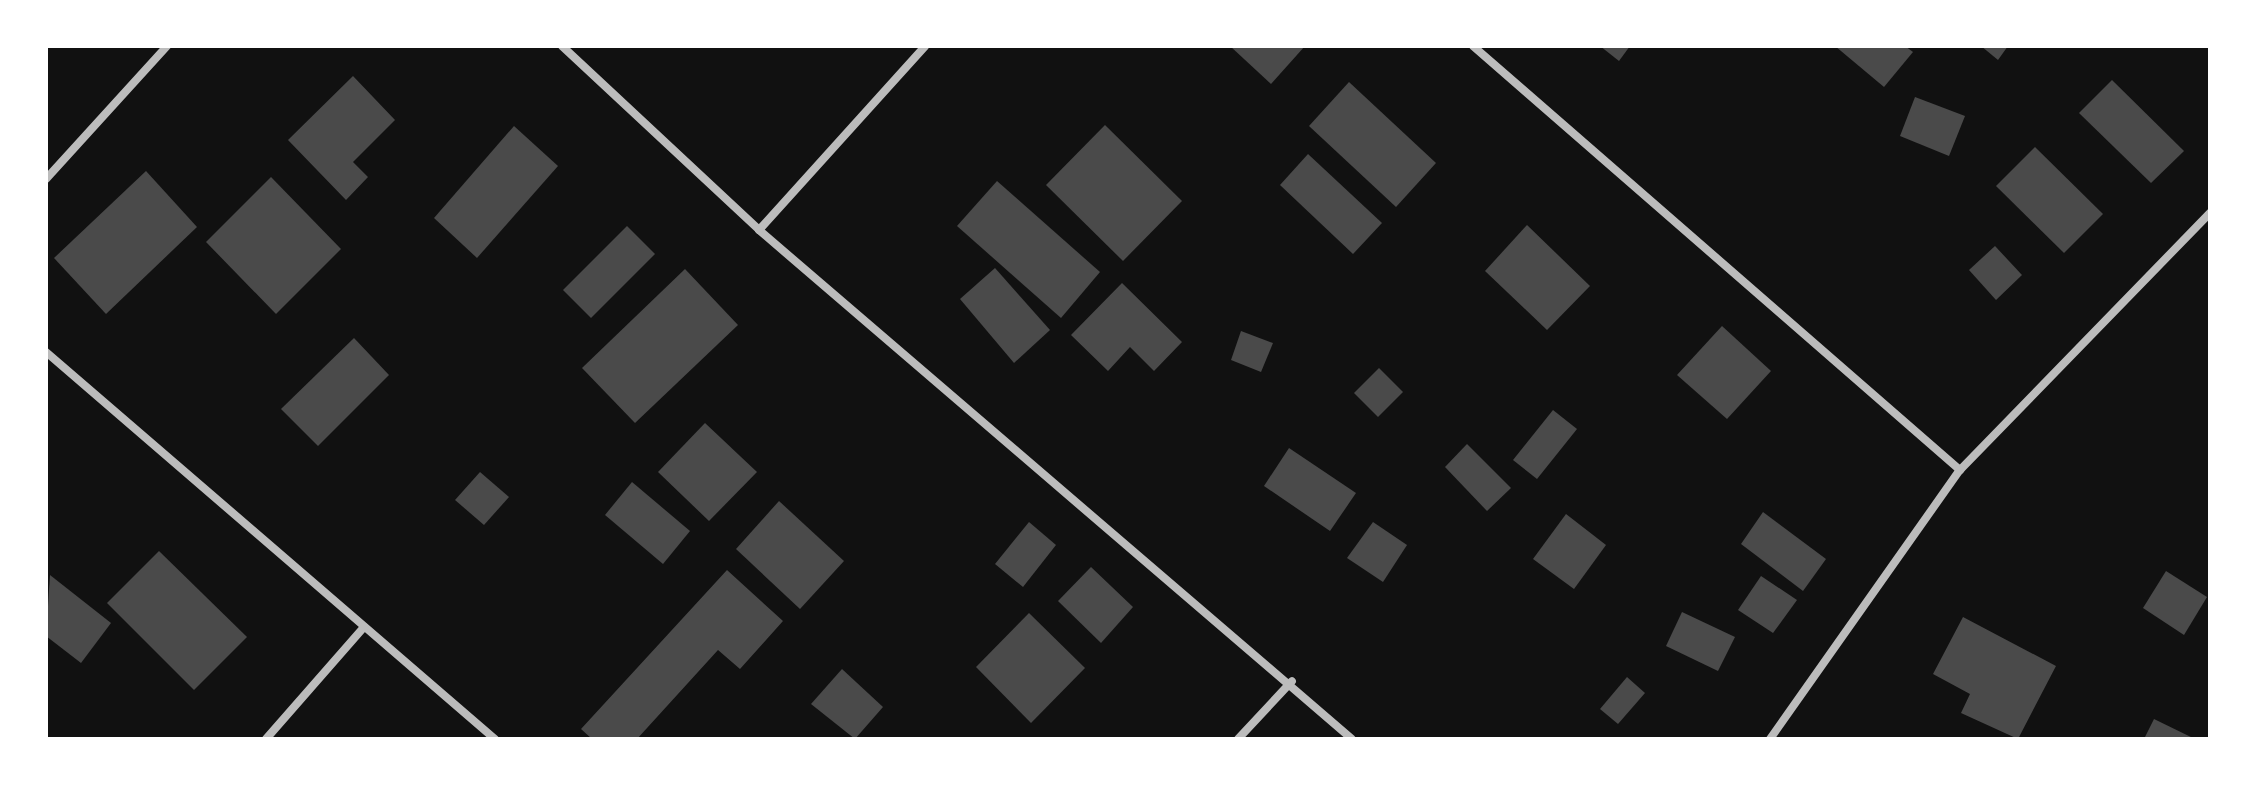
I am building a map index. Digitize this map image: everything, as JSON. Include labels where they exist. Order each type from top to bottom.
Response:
[{"type":"street","points":[[46,179],[167,46]]},
{"type":"street","points":[[562,46],[759,230],[1292,681],[1352,739]]},
{"type":"street","points":[[759,230],[925,46]]},
{"type":"street","points":[[1473,46],[1960,470]]},
{"type":"street","points":[[1770,739],[1960,470],[2210,213]]},
{"type":"street","points":[[46,352],[495,739]]},
{"type":"street","points":[[266,739],[364,627]]},
{"type":"street","points":[[1238,739],[1292,681]]},
{"type":"building","points":[[1230,46],[1305,46],[1271,84]]},
{"type":"building","points":[[1600,46],[1630,46],[1619,61]]},
{"type":"building","points":[[1835,46],[1905,46],[1913,52],[1884,87]]},
{"type":"building","points":[[1981,46],[2008,46],[1998,60]]},
{"type":"building","points":[[353,76],[395,120],[353,162],[368,177],[346,200],[288,140]]},
{"type":"building","points":[[2112,80],[2184,151],[2151,183],[2079,113]]},
{"type":"building","points":[[1349,82],[1436,163],[1396,207],[1309,126]]},
{"type":"building","points":[[1915,97],[1965,116],[1949,156],[1900,136]]},
{"type":"building","points":[[1105,125],[1182,201],[1123,261],[1046,185]]},
{"type":"building","points":[[514,126],[558,166],[477,258],[434,218]]},
{"type":"building","points":[[2035,147],[2103,214],[2064,253],[1996,186]]},
{"type":"building","points":[[1308,154],[1382,223],[1353,254],[1280,185]]},
{"type":"building","points":[[146,171],[197,227],[106,314],[54,258]]},
{"type":"building","points":[[271,177],[341,249],[276,314],[206,242]]},
{"type":"building","points":[[997,181],[1100,272],[1061,318],[957,226]]},
{"type":"building","points":[[1527,225],[1590,286],[1547,330],[1485,271]]},
{"type":"building","points":[[627,226],[655,254],[591,318],[563,290]]},
{"type":"building","points":[[1995,246],[2022,275],[1996,300],[1969,270]]},
{"type":"building","points":[[995,268],[1050,330],[1014,363],[960,299]]},
{"type":"building","points":[[685,269],[738,325],[635,423],[582,368]]},
{"type":"building","points":[[1122,283],[1182,342],[1154,371],[1130,347],[1108,371],[1071,335]]},
{"type":"building","points":[[1722,326],[1771,371],[1727,419],[1677,375]]},
{"type":"building","points":[[1241,331],[1273,343],[1261,372],[1231,360]]},
{"type":"building","points":[[354,338],[389,375],[318,446],[281,409]]},
{"type":"building","points":[[1379,368],[1403,392],[1378,417],[1354,393]]},
{"type":"building","points":[[1553,410],[1577,429],[1537,479],[1513,460]]},
{"type":"building","points":[[705,423],[757,472],[709,521],[658,472]]},
{"type":"building","points":[[1467,444],[1511,488],[1487,511],[1445,467]]},
{"type":"building","points":[[1289,448],[1356,493],[1330,531],[1264,486]]},
{"type":"building","points":[[480,472],[509,497],[484,525],[455,500]]},
{"type":"building","points":[[632,482],[690,531],[663,564],[605,515]]},
{"type":"building","points":[[779,501],[844,561],[800,609],[736,549]]},
{"type":"building","points":[[1763,512],[1826,559],[1803,591],[1741,544]]},
{"type":"building","points":[[1566,514],[1606,545],[1574,589],[1533,559]]},
{"type":"building","points":[[1029,522],[1056,545],[1023,587],[995,564]]},
{"type":"building","points":[[1373,522],[1407,545],[1383,582],[1347,558]]},
{"type":"building","points":[[159,551],[247,637],[194,690],[107,603]]},
{"type":"building","points":[[1091,567],[1133,607],[1101,643],[1058,601]]},
{"type":"building","points":[[727,570],[783,621],[740,669],[718,650],[637,739],[592,739],[581,729]]},
{"type":"building","points":[[2166,571],[2207,597],[2184,635],[2143,608]]},
{"type":"building","points":[[50,575],[111,623],[81,663],[46,636]]},
{"type":"building","points":[[1761,576],[1797,600],[1773,633],[1738,610]]},
{"type":"building","points":[[1682,612],[1735,637],[1718,671],[1666,646]]},
{"type":"building","points":[[1029,613],[1085,668],[1031,723],[976,667]]},
{"type":"building","points":[[1963,617],[2056,666],[2018,739],[1961,713],[1970,694],[1933,674]]},
{"type":"building","points":[[842,669],[883,707],[855,739],[811,704]]},
{"type":"building","points":[[1627,677],[1645,693],[1618,724],[1600,709]]},
{"type":"building","points":[[2154,719],[2195,739],[2144,739]]}]
